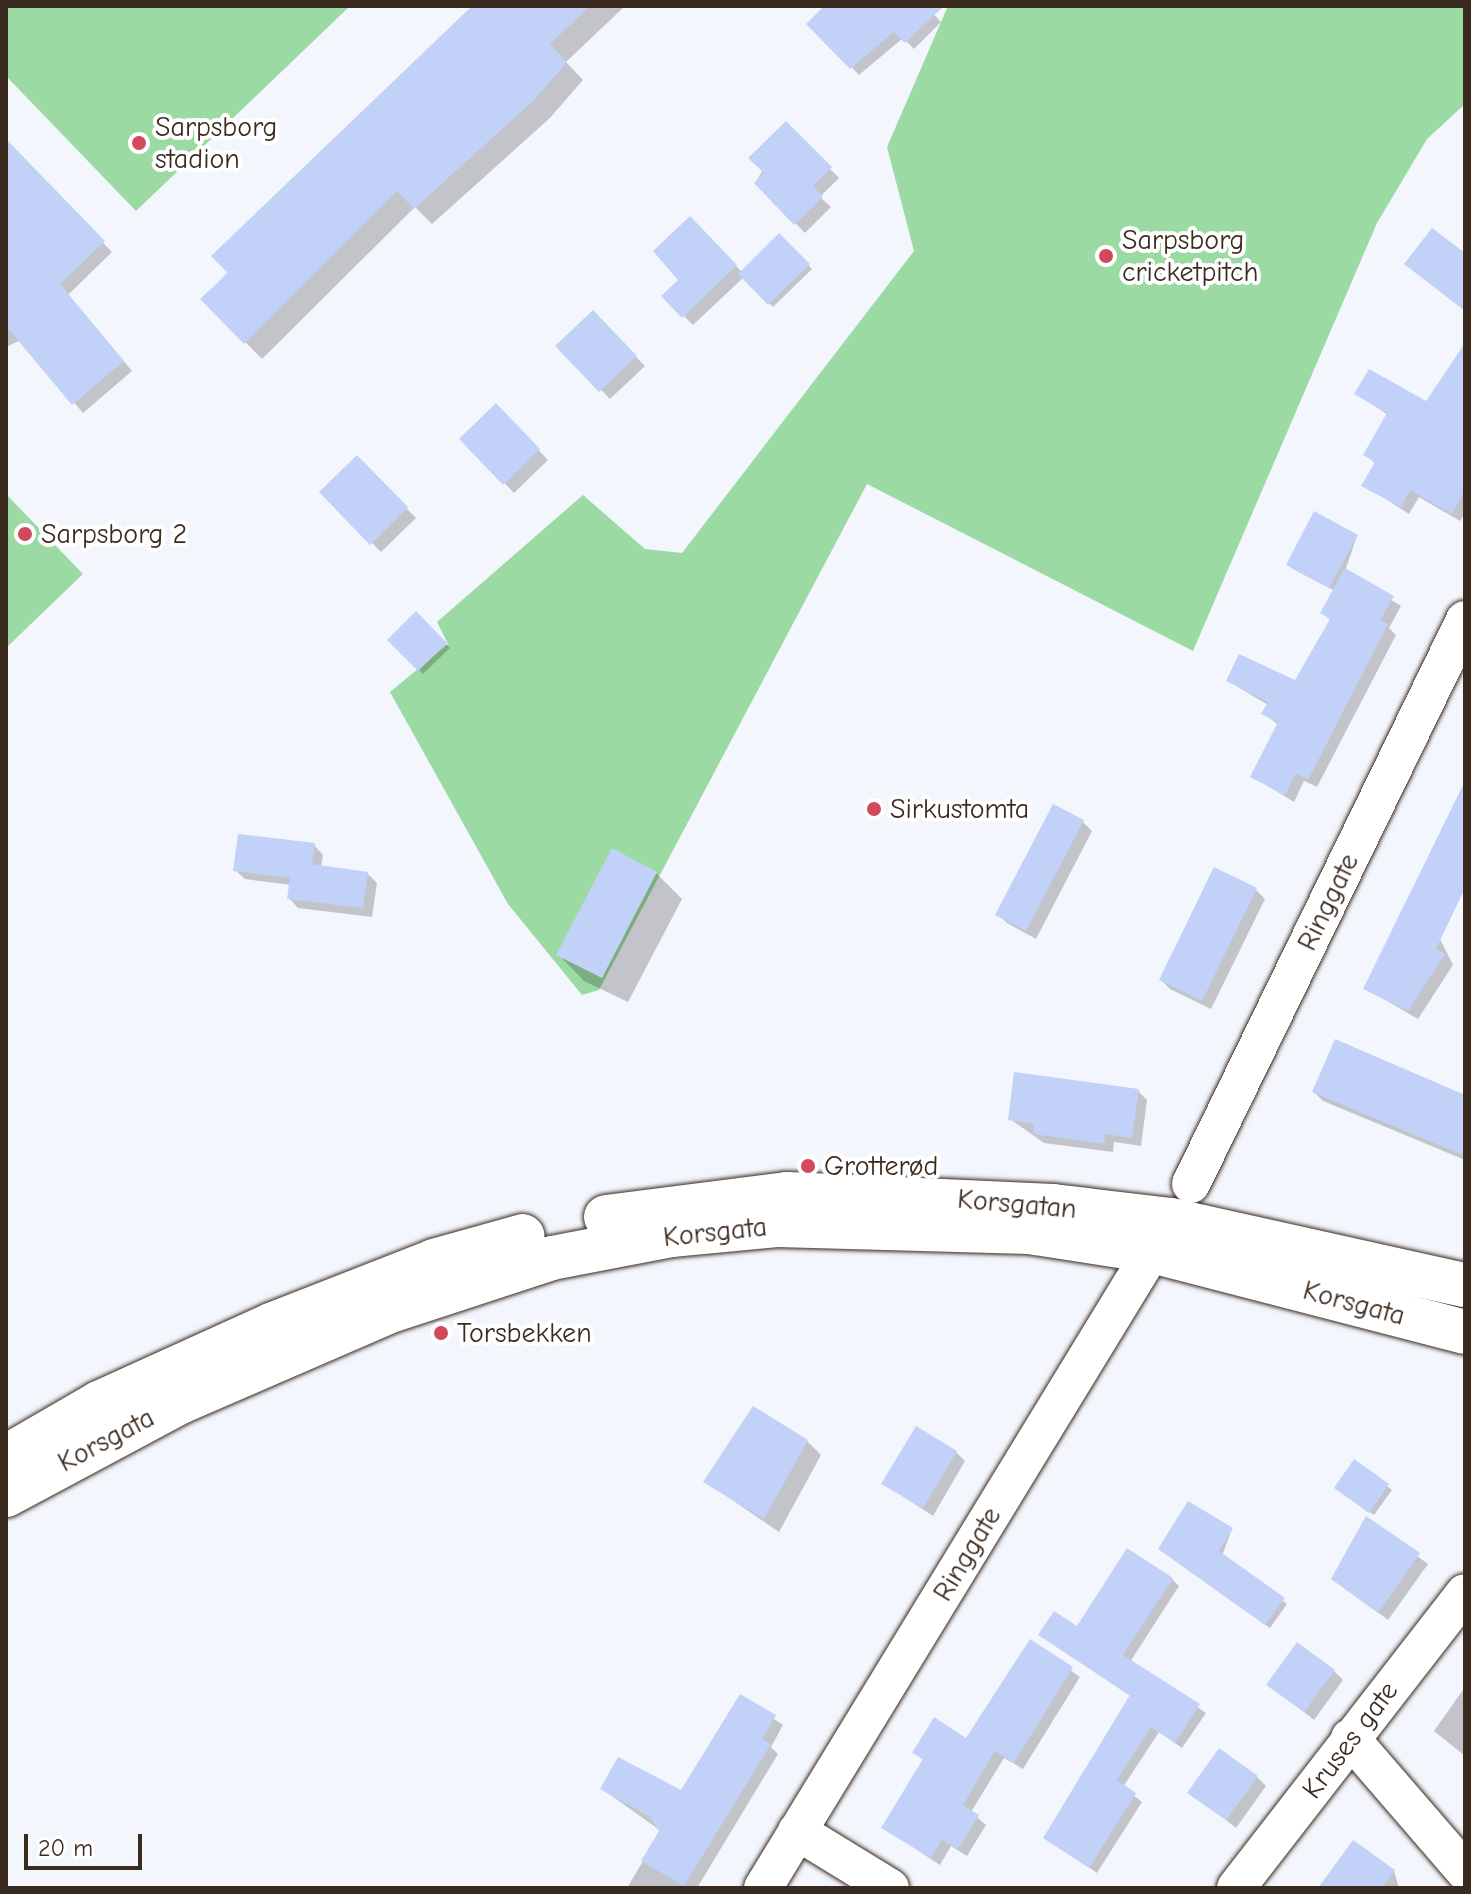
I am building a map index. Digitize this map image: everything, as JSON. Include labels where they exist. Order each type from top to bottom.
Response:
[{"type":"street","name":"Ringgate","points":[[763,1888],[1171,1218],[1465,620]]},
{"type":"street","name":"Korsgatan","points":[[670,1204],[907,1194],[1171,1218]]},
{"type":"street","name":"Korsgata","points":[[6,1457],[114,1396],[419,1267],[670,1204]]},
{"type":"street","name":"Korsgata","points":[[6,1495],[286,1352],[552,1258],[671,1235],[777,1225],[1029,1232],[1171,1218],[1465,1285]]},
{"type":"street","name":"Korsgata","points":[[1171,1218],[1465,1332]]},
{"type":"street","name":"Kruses gate","points":[[1236,1888],[1465,1593]]},
{"type":"street","points":[[1350,1738],[1465,1871]]},
{"type":"street","points":[[797,1831],[890,1888]]},
{"type":"green space","name":"Sarpsborg stadion","points":[[6,6],[350,6],[136,211],[6,76]]},
{"type":"green space","points":[[948,6],[1465,6],[1465,104],[1427,139],[1377,223],[1193,651],[867,484],[599,990],[582,995],[508,904],[390,692],[448,644],[437,622],[583,495],[645,549],[682,553],[914,251],[887,147]]},
{"type":"green space","name":"Sarpsborg 2","points":[[6,494],[83,574],[6,648]]},
{"type":"building","points":[[472,6],[590,6],[550,44],[567,62],[533,101],[414,209],[397,191],[244,344],[200,299],[228,273],[211,256]]},
{"type":"building","points":[[824,6],[944,6],[905,43],[894,32],[850,69],[806,24]]},
{"type":"building","points":[[786,121],[832,167],[813,186],[823,197],[794,225],[754,183],[764,173],[748,158]]},
{"type":"building","points":[[6,139],[105,241],[60,284],[124,361],[72,405],[6,326]]},
{"type":"building","points":[[690,216],[737,265],[682,318],[661,296],[678,280],[653,251]]},
{"type":"building","points":[[1432,228],[1465,253],[1465,311],[1404,264]]},
{"type":"building","points":[[779,233],[810,264],[768,305],[738,274]]},
{"type":"building","points":[[593,310],[637,356],[599,392],[555,346]]},
{"type":"building","points":[[1465,343],[1465,490],[1452,514],[1410,490],[1401,507],[1361,486],[1375,462],[1363,455],[1387,413],[1354,394],[1369,369],[1426,401]]},
{"type":"building","points":[[496,403],[540,449],[503,485],[459,439]]},
{"type":"building","points":[[357,455],[408,507],[370,545],[319,492]]},
{"type":"building","points":[[1314,511],[1358,535],[1329,588],[1286,565]]},
{"type":"building","points":[[1345,568],[1394,596],[1380,620],[1388,624],[1308,780],[1296,773],[1285,795],[1250,777],[1278,722],[1261,714],[1268,702],[1226,681],[1239,654],[1295,680],[1330,619],[1320,613]]},
{"type":"building","points":[[416,611],[447,643],[418,671],[387,640]]},
{"type":"building","points":[[1465,781],[1465,888],[1436,949],[1445,954],[1408,1011],[1363,989]]},
{"type":"building","points":[[1053,804],[1084,820],[1026,931],[995,915]]},
{"type":"building","points":[[238,834],[315,843],[312,864],[368,872],[363,908],[287,899],[290,878],[233,871]]},
{"type":"building","points":[[612,848],[657,872],[602,978],[556,955]]},
{"type":"building","points":[[1214,867],[1257,888],[1202,1001],[1159,980]]},
{"type":"building","points":[[1335,1039],[1465,1095],[1465,1156],[1312,1092]]},
{"type":"building","points":[[1014,1072],[1139,1089],[1132,1138],[1105,1134],[1104,1144],[1033,1134],[1034,1124],[1008,1120]]},
{"type":"building","points":[[753,1406],[808,1440],[764,1519],[703,1482]]},
{"type":"building","points":[[916,1426],[957,1451],[923,1508],[881,1484]]},
{"type":"building","points":[[1354,1459],[1389,1484],[1369,1513],[1334,1488]]},
{"type":"building","points":[[1188,1501],[1233,1528],[1219,1551],[1285,1598],[1265,1625],[1158,1549]]},
{"type":"building","points":[[1366,1516],[1420,1553],[1378,1613],[1331,1579]]},
{"type":"building","points":[[1127,1548],[1173,1578],[1123,1655],[1200,1704],[1175,1743],[1151,1727],[1117,1780],[1136,1793],[1089,1868],[1043,1838],[1130,1695],[1038,1635],[1054,1611],[1077,1626]]},
{"type":"building","points":[[1030,1639],[1073,1667],[1014,1763],[995,1751],[963,1805],[979,1815],[958,1849],[942,1840],[931,1858],[881,1828],[923,1759],[912,1753],[934,1717],[966,1738]]},
{"type":"building","points":[[1297,1642],[1335,1670],[1304,1712],[1266,1685]]},
{"type":"building","points":[[740,1694],[776,1715],[762,1739],[771,1744],[684,1886],[641,1861],[659,1831],[650,1817],[600,1789],[618,1757],[681,1790]]},
{"type":"building","points":[[1219,1748],[1258,1776],[1226,1820],[1187,1793]]},
{"type":"building","points":[[1353,1840],[1395,1870],[1382,1888],[1318,1888]]},
{"type":"place","name":"Sarpsborg stadion","points":[[139,143]]},
{"type":"place","name":"Sarpsborg cricketpitch","points":[[1106,256]]},
{"type":"place","name":"Sarpsborg 2","points":[[25,534]]},
{"type":"place","name":"Sirkustomta","points":[[874,809]]},
{"type":"place","name":"Grotterød","points":[[808,1166]]},
{"type":"place","name":"Torsbekken","points":[[441,1333]]}]
